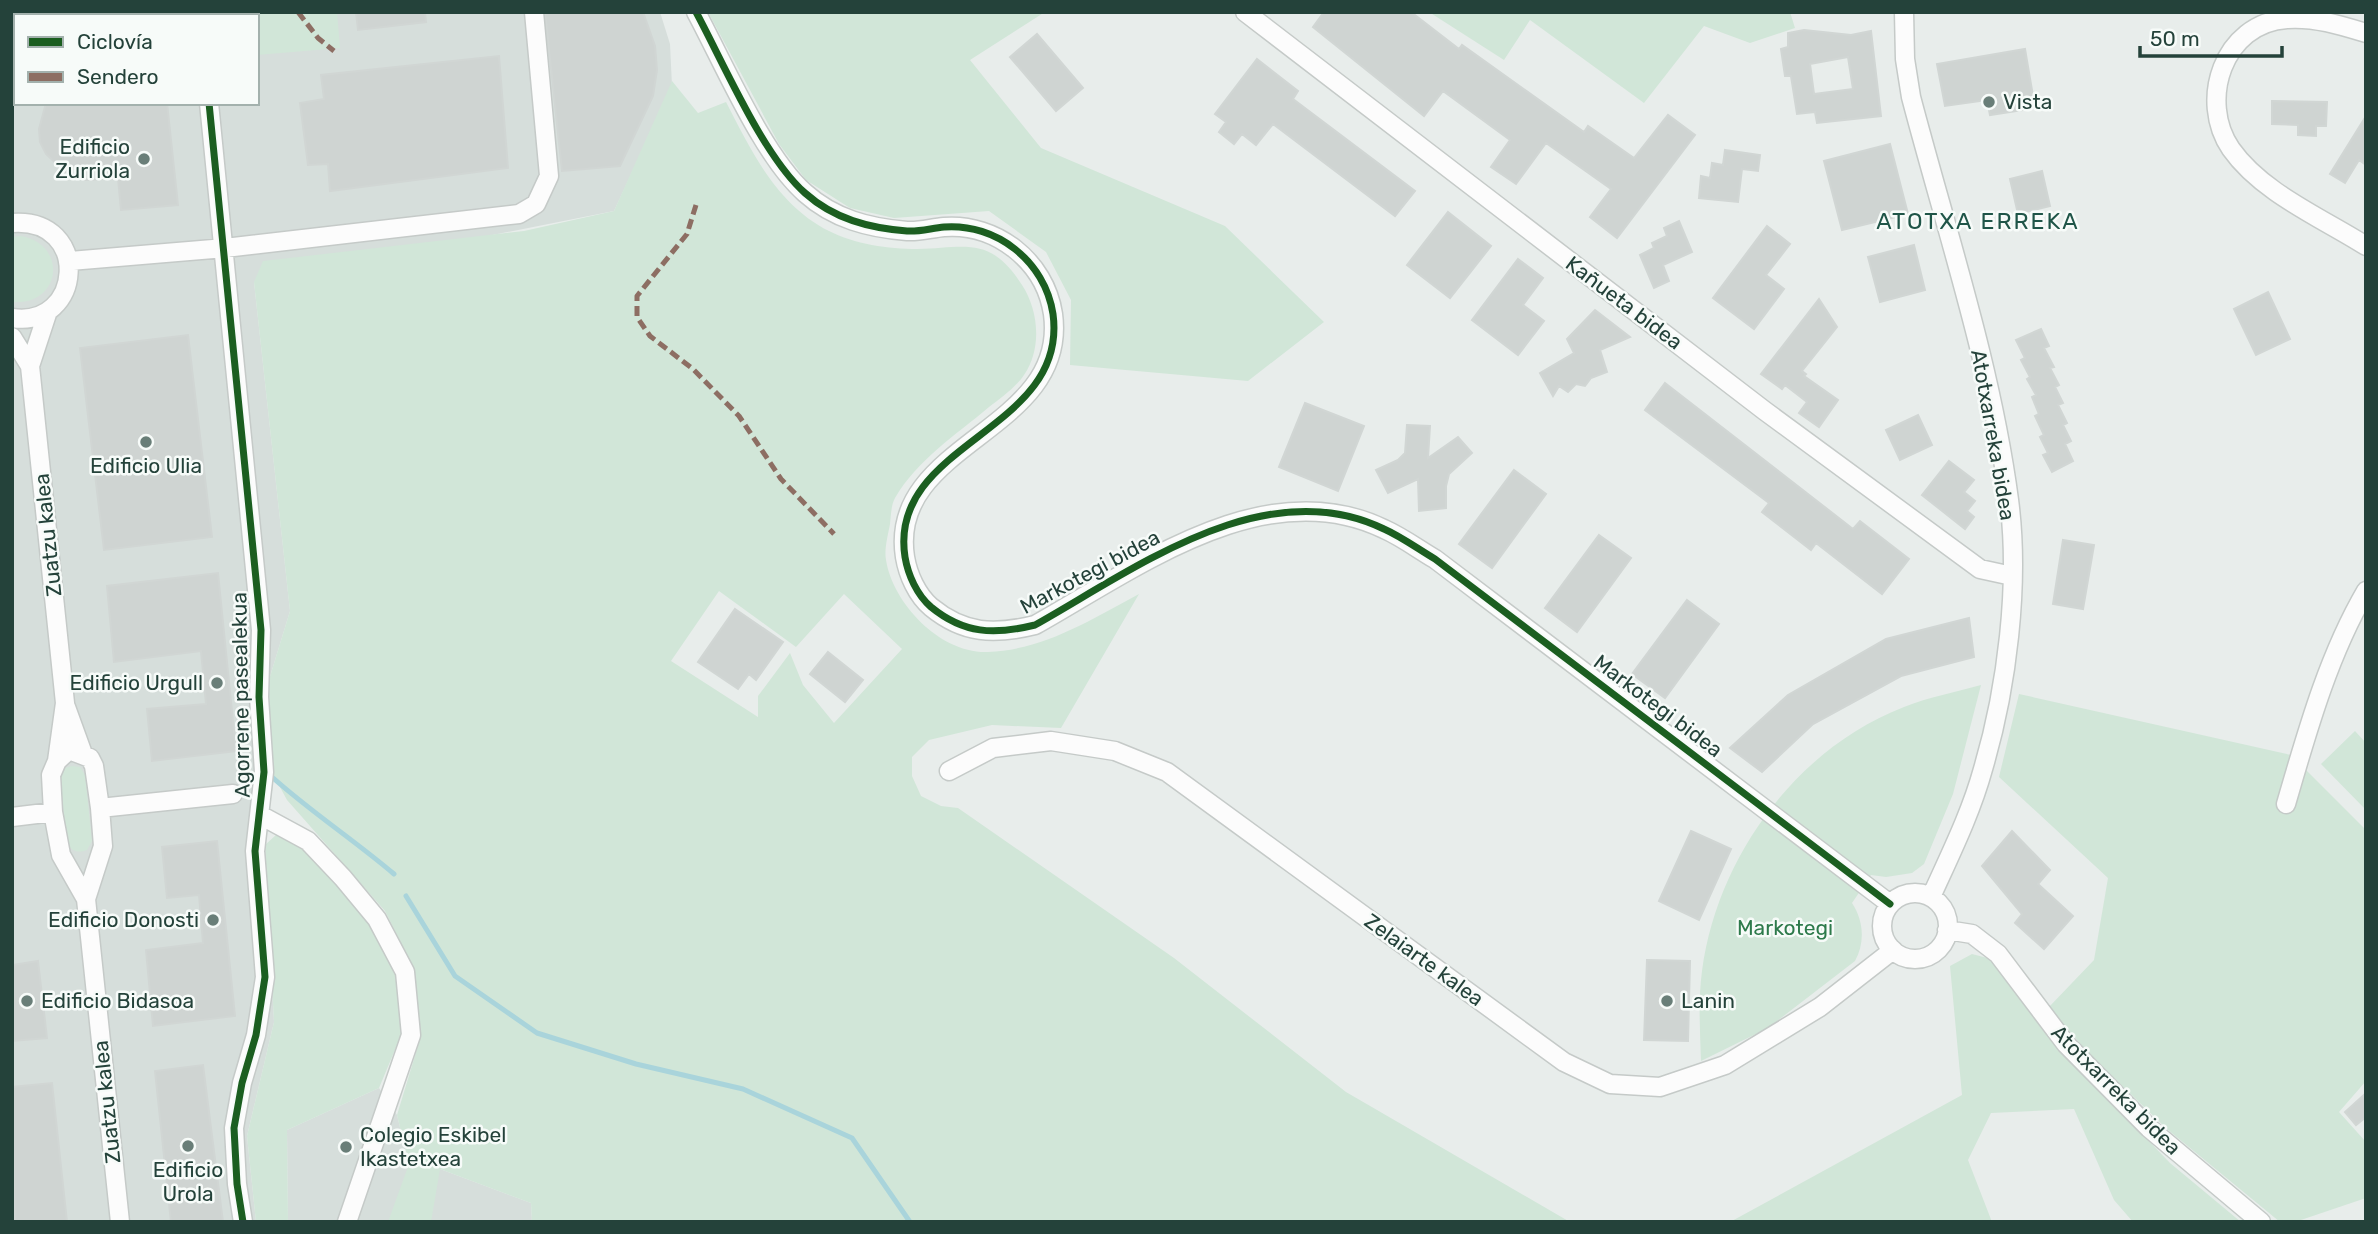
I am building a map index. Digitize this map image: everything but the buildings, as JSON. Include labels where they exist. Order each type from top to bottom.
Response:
[{"type":"street","points":[[13,222],[34,223],[50,230],[63,245],[69,261],[225,248],[519,214],[536,204],[549,176],[534,12]]},
{"type":"street","name":"Markotegi bidea","points":[[696,12],[776,162],[805,193],[837,216],[871,227],[911,232],[944,227],[973,228],[1002,239],[1026,258],[1045,285],[1053,314],[1052,347],[1043,376],[1027,397],[946,463],[919,489],[906,516],[903,543],[908,571],[924,601],[948,621],[975,632],[1006,632],[1035,625],[1223,524],[1284,511],[1337,515],[1383,528],[1435,559],[1890,904]]},
{"type":"street","name":"Kañueta bidea","points":[[1245,12],[1765,411],[1980,569],[2012,576]]},
{"type":"street","name":"Atotxarreka bidea","points":[[1904,12],[1905,59],[1911,97],[1988,389],[2009,502],[2012,576],[2005,659],[1983,769],[1931,897]]},
{"type":"street","points":[[2366,33],[2325,21],[2285,19],[2255,28],[2234,46],[2219,71],[2215,101],[2220,126],[2231,149],[2253,173],[2366,246]]},
{"type":"street","name":"Agorrene pasealekua","points":[[209,105],[261,630],[258,697],[264,772],[255,850],[265,977],[234,1128],[237,1184],[243,1222]]},
{"type":"street","name":"Zuatzu kalea","points":[[69,261],[69,279],[62,298],[48,311],[30,366],[65,704],[83,754],[94,766],[100,808],[103,846],[86,899],[120,1222]]},
{"type":"street","points":[[12,318],[27,319],[48,311]]},
{"type":"street","name":"Zuatzu kalea","points":[[12,337],[30,366]]},
{"type":"street","points":[[2286,804],[2306,732],[2332,664],[2366,591]]},
{"type":"street","name":"Zuatzu kalea","points":[[65,704],[57,761],[51,775],[53,812],[61,855],[86,899]]},
{"type":"street","name":"Zelaiarte kalea","points":[[949,771],[993,748],[1051,740],[1115,751],[1167,772],[1564,1062],[1610,1084],[1660,1087],[1725,1065],[1820,1007],[1893,950]]},
{"type":"street","points":[[57,761],[69,750],[83,754]]},
{"type":"street","points":[[100,808],[233,794]]},
{"type":"street","points":[[12,817],[53,812]]},
{"type":"street","name":"Agorrene pasealekua","points":[[260,815],[308,841],[343,878],[377,919],[405,972],[411,1035],[348,1222]]},
{"type":"street","points":[[61,855],[82,862],[99,852]]},
{"type":"street","points":[[1909,893],[1931,897],[1944,911],[1947,930],[1945,940],[1931,954],[1911,959],[1893,950],[1886,943],[1882,923],[1890,904],[1909,893]]},
{"type":"street","name":"Atotxarreka bidea","points":[[1947,930],[1972,934],[1998,954],[2066,1044],[2149,1128],[2261,1222]]},
{"type":"shaded area","points":[[12,12],[660,12],[670,44],[672,86],[614,211],[254,282],[290,611],[268,683],[274,776],[265,845],[274,1022],[247,1136],[256,1222],[12,1222]]},
{"type":"shaded area","name":"Colegio Eskibel Ikastetxea","points":[[379,1088],[397,1115],[409,1164],[440,1169],[531,1203],[532,1222],[288,1222],[287,1130]]},
{"type":"green space","points":[[337,12],[340,48],[259,55],[259,14],[249,14]]},
{"type":"green space","points":[[708,12],[1045,12],[970,60],[1041,148],[1225,226],[1324,322],[1248,381],[1070,365],[1071,300],[1046,252],[989,211],[894,218],[850,208],[806,180],[779,144]]},
{"type":"green space","points":[[1429,12],[1790,12],[1795,28],[1750,43],[1704,26],[1644,103],[1530,20],[1504,60]]},
{"type":"green space","points":[[672,81],[698,113],[726,102],[756,158],[780,192],[810,220],[829,231],[883,247],[976,248],[988,251],[1010,269],[1028,295],[1035,318],[1036,342],[1030,365],[1013,388],[926,460],[904,484],[892,507],[886,551],[890,577],[909,609],[937,635],[953,645],[988,652],[1029,646],[1067,632],[1139,594],[1061,728],[992,725],[929,740],[912,757],[912,776],[921,796],[941,806],[958,808],[1174,958],[1346,1092],[1570,1222],[532,1222],[531,1203],[440,1169],[431,1222],[388,1222],[409,1164],[397,1115],[421,1036],[414,969],[385,911],[287,800],[274,776],[268,683],[290,611],[254,282],[263,261],[524,231],[614,211]],"holes":[[[719,591],[796,647],[844,594],[902,649],[834,723],[803,685],[790,653],[758,696],[758,717],[671,661]]]},
{"type":"green space","points":[[21,236],[36,242],[47,251],[53,274],[41,295],[28,301],[12,302],[12,237]]},
{"type":"green space","name":"Markotegi","points":[[1981,685],[1953,794],[1924,864],[1912,873],[1886,877],[1871,875],[1852,903],[1862,932],[1855,961],[1768,1028],[1701,1061],[1701,982],[1711,929],[1725,887],[1744,848],[1768,812],[1797,778],[1829,750],[1865,725],[1913,703]]},
{"type":"green space","points":[[2019,694],[2291,755],[2366,830],[2366,1081],[2339,1112],[2366,1142],[2366,1198],[2295,1222],[2280,1222],[2167,1129],[2089,1054],[2049,1007],[2094,960],[2108,878],[1999,777]]},
{"type":"green space","points":[[2355,731],[2366,743],[2366,810],[2321,764]]},
{"type":"green space","points":[[80,767],[85,775],[92,841],[87,850],[81,851],[74,850],[67,844],[60,778],[65,768]]},
{"type":"green space","points":[[276,835],[306,847],[370,922],[396,971],[402,1033],[379,1088],[287,1130],[288,1222],[256,1222],[247,1136],[274,1022],[265,845]]},
{"type":"green space","points":[[1972,954],[1995,960],[2070,1059],[2170,1163],[2241,1222],[2133,1222],[2114,1200],[2074,1109],[1991,1113],[1968,1160],[1992,1222],[1730,1222],[1962,1095],[1950,966]]},
{"type":"waterway","points":[[272,777],[394,874]]},
{"type":"waterway","points":[[406,896],[455,976],[537,1033],[636,1064],[743,1089],[852,1138],[910,1222]]},
{"type":"marked path","points":[[298,12],[318,38],[334,51]]},
{"type":"marked path","points":[[696,205],[687,234],[637,296],[637,317],[650,336],[693,369],[739,416],[781,479],[834,534]]},
{"type":"cycle path","points":[[696,12],[759,133],[789,177],[816,202],[853,221],[893,230],[963,227],[982,231],[1015,249],[1029,262],[1048,295],[1053,314],[1050,354],[1034,386],[1008,412],[948,461],[923,487],[907,518],[905,557],[911,578],[926,602],[943,616],[955,623],[980,630],[1006,630],[1035,625],[1115,578],[1202,534],[1248,519],[1293,512],[1339,514],[1384,529],[1435,559],[1890,904]]},
{"type":"cycle path","points":[[209,105],[261,630],[259,697],[264,772],[255,851],[265,977],[256,1035],[242,1083],[234,1128],[237,1184],[243,1222]]},
{"type":"place","name":"Vista","points":[[1989,102]]},
{"type":"place","name":"Edificio Zurriola","points":[[144,159]]},
{"type":"place","name":"Edificio Ulia","points":[[146,442]]},
{"type":"place","name":"Edificio Urgull","points":[[217,683]]},
{"type":"place","name":"Edificio Donosti","points":[[213,920]]},
{"type":"place","name":"Edificio Bidasoa","points":[[27,1001]]},
{"type":"place","name":"Lanin","points":[[1667,1001]]},
{"type":"place","name":"Edificio Urola","points":[[188,1146]]},
{"type":"place","name":"Colegio Eskibel Ikastetxea","points":[[346,1147]]},
{"type":"district","name":"ATOTXA ERREKA","points":[[1978,221]]}]
